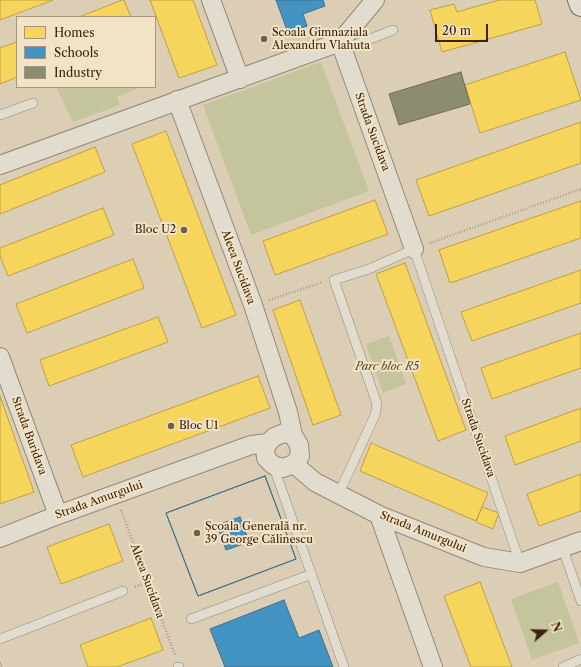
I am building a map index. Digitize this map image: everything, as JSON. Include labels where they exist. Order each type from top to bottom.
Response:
[{"type":"street","points":[[211,0],[240,79]]},
{"type":"street","points":[[0,165],[177,100],[341,46],[375,0]]},
{"type":"street","points":[[580,0],[581,5]]},
{"type":"street","name":"Strada Sucidava","points":[[341,46],[414,248]]},
{"type":"street","name":"Aleea Sucidava","points":[[177,100],[253,306],[288,412],[293,436]]},
{"type":"street","name":"Strada Buridava","points":[[0,357],[58,515]]},
{"type":"street","name":"Strada Amurgului","points":[[0,538],[58,515],[251,445],[268,443],[274,437],[284,433],[293,436]]},
{"type":"street","points":[[268,443],[265,450],[266,458],[273,465],[283,468],[294,464],[300,456],[299,445],[293,436]]},
{"type":"street","name":"Strada Amurgului","points":[[294,464],[315,482],[339,493],[379,515],[484,557],[520,563],[563,549],[581,541]]},
{"type":"street","points":[[379,515],[433,667]]},
{"type":"lane","points":[[341,46],[393,30]]},
{"type":"lane","points":[[0,115],[33,104]]},
{"type":"lane","points":[[339,493],[375,415],[377,404],[334,280],[369,269],[414,248]]},
{"type":"lane","name":"Strada Sucidava","points":[[414,248],[520,563]]},
{"type":"lane","points":[[273,465],[344,667]]},
{"type":"lane","points":[[563,549],[581,601]]},
{"type":"lane","points":[[191,619],[312,574]]},
{"type":"lane","points":[[0,639],[123,591]]},
{"type":"lane","points":[[563,667],[581,658]]},
{"type":"path","points":[[414,248],[581,189]]},
{"type":"path","points":[[253,306],[334,280]]},
{"type":"path","name":"Aleea Sucidava","points":[[115,494],[179,667]]},
{"type":"green space","points":[[321,62],[369,191],[251,235],[203,105]]},
{"type":"green space","points":[[56,88],[136,88],[117,97],[120,105],[73,122]]},
{"type":"green space","name":"Parc bloc R5","points":[[389,336],[406,384],[383,393],[366,344]]},
{"type":"green space","points":[[558,582],[579,643],[532,660],[511,599]]},
{"type":"building: Homes","points":[[0,0],[53,0],[0,20]]},
{"type":"building: Homes","points":[[124,0],[131,16],[82,16]]},
{"type":"building: Homes","points":[[150,0],[193,0],[217,65],[179,78]]},
{"type":"building: Homes","points":[[499,0],[535,0],[542,24],[442,52],[430,10],[454,4],[457,12]]},
{"type":"building: Homes","points":[[16,42],[16,77],[0,84],[0,48]]},
{"type":"building: Homes","points":[[565,52],[581,100],[480,133],[465,85]]},
{"type":"building: Homes","points":[[581,122],[581,163],[429,216],[416,180]]},
{"type":"building: Homes","name":"Bloc U2","points":[[166,131],[236,315],[202,328],[132,144]]},
{"type":"building: Homes","points":[[95,147],[105,172],[0,214],[0,185]]},
{"type":"building: Homes","points":[[375,200],[388,234],[275,275],[263,241]]},
{"type":"building: Homes","points":[[581,201],[581,238],[450,283],[439,250]]},
{"type":"building: Homes","points":[[103,208],[114,235],[8,276],[0,256],[0,248]]},
{"type":"building: Homes","points":[[133,259],[144,288],[27,333],[16,304]]},
{"type":"building: Homes","points":[[405,263],[466,430],[438,441],[376,274]]},
{"type":"building: Homes","points":[[581,270],[581,303],[472,341],[461,312]]},
{"type":"building: Homes","points":[[300,300],[341,415],[313,425],[273,310]]},
{"type":"building: Homes","points":[[158,317],[168,342],[49,386],[40,360]]},
{"type":"building: Homes","points":[[581,333],[581,368],[492,399],[481,368]]},
{"type":"building: Homes","name":"Bloc U1","points":[[258,376],[270,408],[83,477],[71,445]]},
{"type":"building: Homes","points":[[0,396],[34,492],[0,504]]},
{"type":"building: Homes","points":[[581,408],[581,441],[515,465],[505,436]]},
{"type":"building: Homes","points":[[371,443],[488,493],[476,521],[360,471]]},
{"type":"building: Homes","points":[[581,474],[581,511],[539,526],[527,494]]},
{"type":"building: Homes","points":[[482,507],[499,513],[493,529],[476,522]]},
{"type":"building: Homes","points":[[109,524],[123,561],[61,584],[47,547]]},
{"type":"building: Homes","points":[[480,582],[512,667],[471,667],[444,596]]},
{"type":"building: Homes","points":[[151,618],[163,650],[117,667],[88,667],[80,645]]},
{"type":"building: Schools","points":[[276,0],[323,0],[325,6],[303,14],[307,26],[288,33]]},
{"type":"building: Schools","name":"Școala Generală nr. 39 George Călinescu","points":[[265,476],[296,559],[198,596],[166,513]],"holes":[[[240,517],[249,542],[226,550],[217,525]]]},
{"type":"building: Schools","name":"Școala Generală nr. 39 George Călinescu","points":[[265,476],[296,559],[198,596],[166,513]]},
{"type":"building: Schools","points":[[284,600],[299,638],[319,630],[333,667],[225,667],[210,629]]},
{"type":"building: Industry","points":[[461,72],[470,104],[399,125],[389,94]]},
{"type":"tram line","points":[[0,662],[2,667]]},
{"type":"place","name":"Scoala Gimnaziala Alexandru Vlahuta","points":[[264,39]]},
{"type":"place","name":"Bloc U2","points":[[184,230]]},
{"type":"place","name":"Bloc U1","points":[[171,426]]},
{"type":"place","name":"Școala Generală nr. 39 George Călinescu","points":[[197,533]]}]
